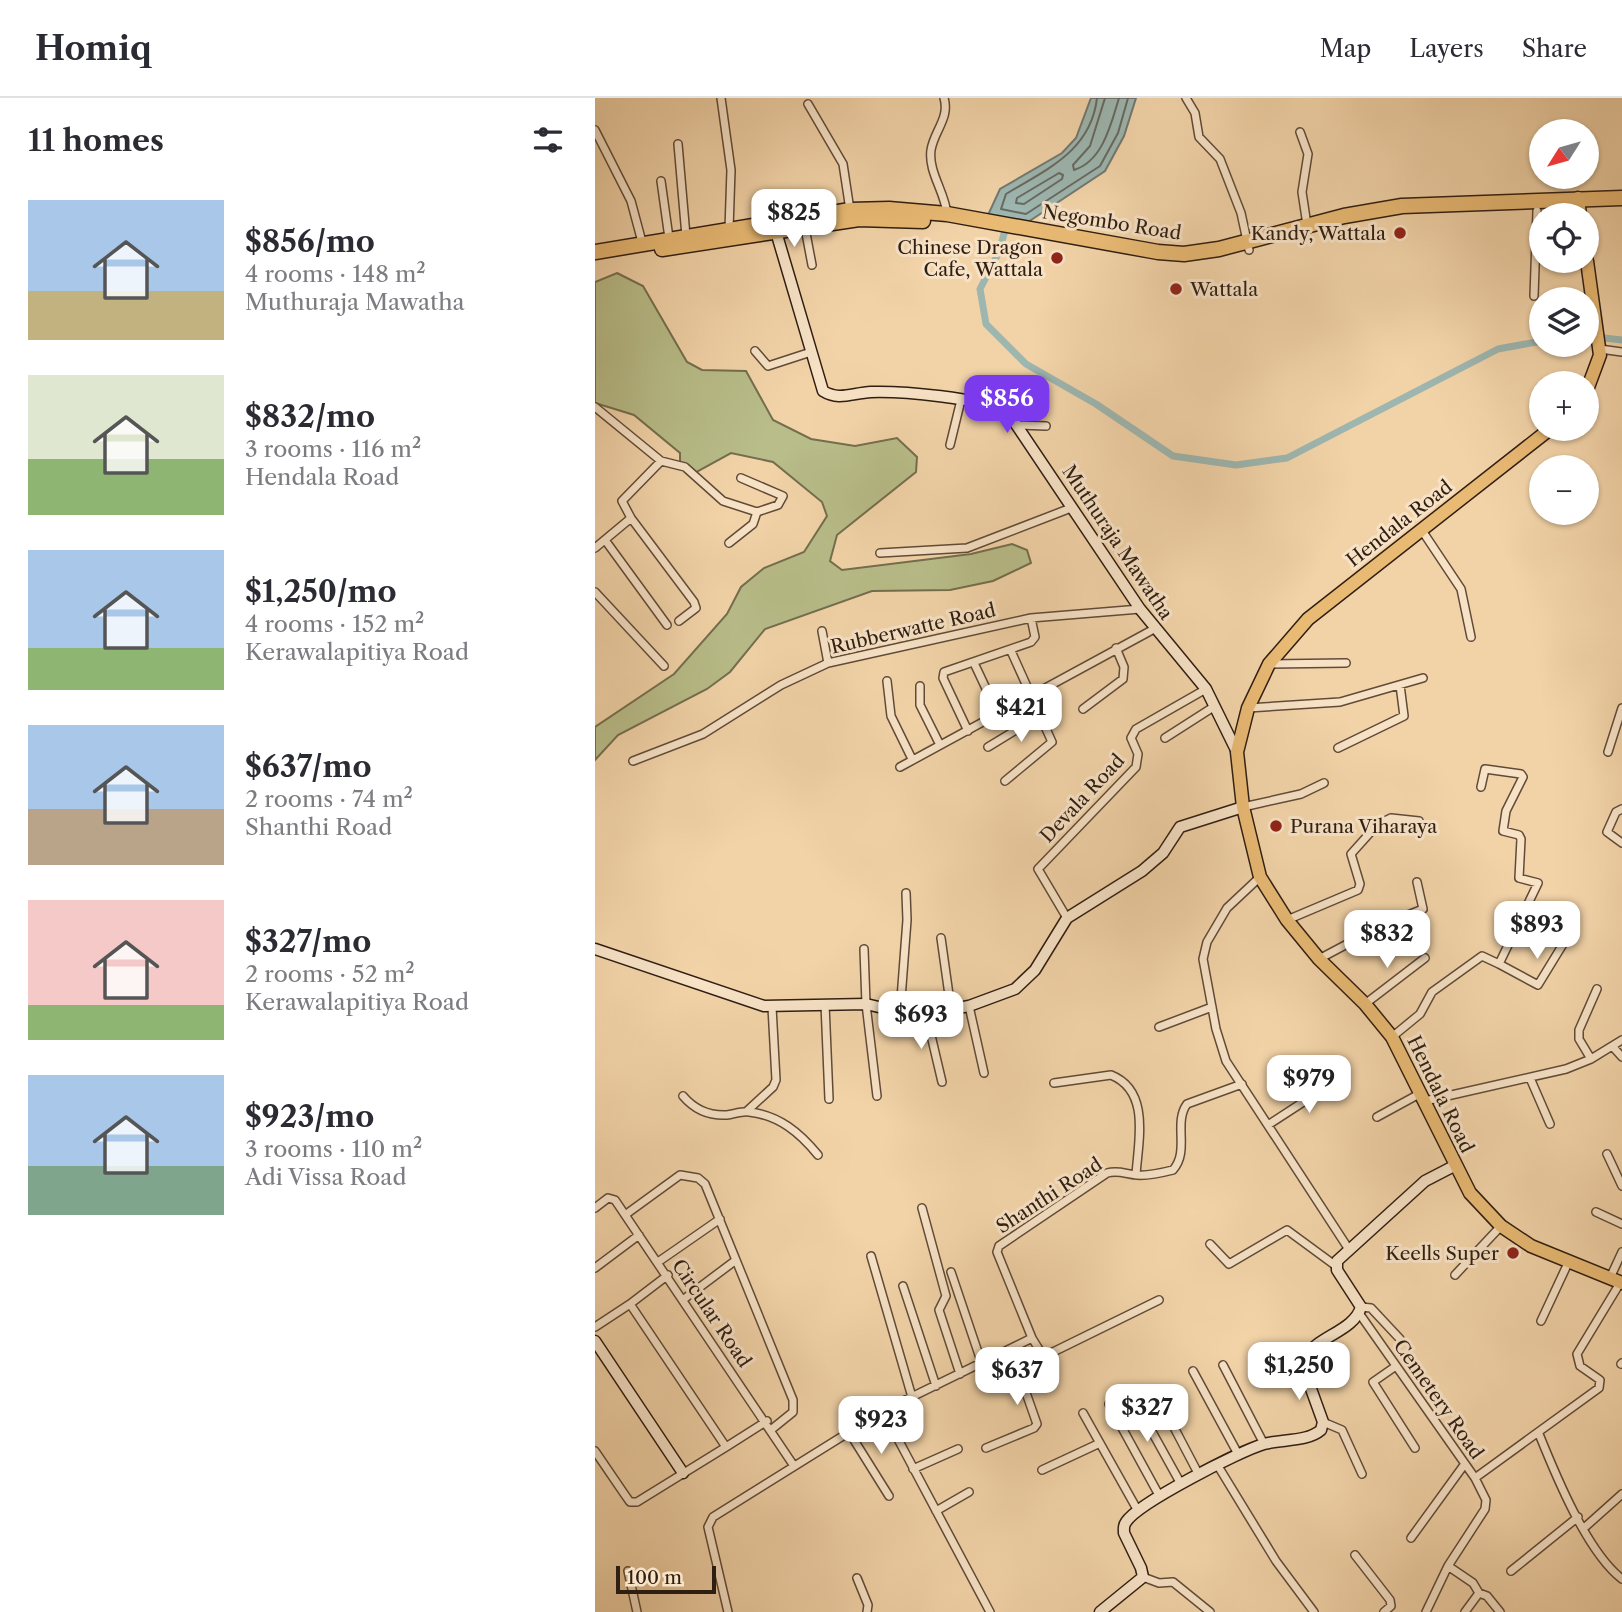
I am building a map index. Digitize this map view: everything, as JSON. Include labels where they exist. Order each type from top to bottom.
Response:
[{"type":"highway","name":"Negombo Road","points":[[1598,203],[1622,198]]},
{"type":"highway","name":"Negombo Road","points":[[595,252],[729,229],[805,228],[859,219],[976,223],[1026,231],[1160,261],[1207,260],[1307,225],[1402,206],[1529,207]]},
{"type":"highway","name":"Negombo Road","points":[[1599,207],[1622,206]]},
{"type":"highway","name":"Negombo Road","points":[[595,261],[850,210],[889,209],[947,214],[976,223]]},
{"type":"highway","name":"Negombo Road","points":[[1248,246],[1345,224],[1395,216],[1529,211]]},
{"type":"main road","points":[[1589,273],[1600,347],[1596,371]]},
{"type":"main road","name":"Hendala Road","points":[[1535,441],[1308,619],[1269,664],[1248,708],[1237,752],[1243,807],[1260,877],[1287,920],[1318,959],[1365,1004],[1392,1037],[1454,1166],[1470,1193],[1501,1226],[1531,1246],[1617,1281]]},
{"type":"street","points":[[721,98],[731,170],[729,229]]},
{"type":"street","points":[[944,98],[947,110],[931,147],[931,159],[945,197],[947,214]]},
{"type":"street","points":[[1186,98],[1195,113],[1199,137],[1220,159],[1241,213],[1248,246]]},
{"type":"street","points":[[808,104],[843,164],[850,210]]},
{"type":"street","points":[[595,130],[631,201],[642,242]]},
{"type":"street","points":[[1300,132],[1308,154],[1302,192],[1307,225]]},
{"type":"street","points":[[677,144],[686,236]]},
{"type":"street","points":[[661,181],[669,238]]},
{"type":"street","name":"Muthuraja Mawatha","points":[[774,227],[823,391],[834,398],[871,392],[961,400],[995,405],[1007,411],[1019,425],[1071,508],[1154,629],[1206,689],[1237,752]]},
{"type":"street","points":[[805,228],[811,265]]},
{"type":"street","points":[[1600,347],[1622,352]]},
{"type":"street","points":[[755,351],[768,366],[811,352]]},
{"type":"street","points":[[950,444],[961,400]]},
{"type":"street","points":[[595,407],[661,461],[685,467],[723,501],[757,512],[778,505],[783,496],[741,478]]},
{"type":"street","points":[[1019,425],[1046,426]]},
{"type":"street","points":[[661,461],[622,500],[631,518],[694,602],[696,608],[679,621]]},
{"type":"street","points":[[880,553],[967,548],[1071,508]]},
{"type":"street","points":[[729,543],[753,524],[757,512]]},
{"type":"street","points":[[595,548],[631,518]]},
{"type":"street","points":[[1421,529],[1461,589],[1471,637]]},
{"type":"street","points":[[605,540],[667,625]]},
{"type":"street","points":[[595,592],[664,666]]},
{"type":"street","name":"Rubberwatte Road","points":[[633,761],[703,734],[781,685],[828,663],[1031,618],[1140,609]]},
{"type":"street","points":[[968,731],[943,675],[1011,651],[1035,637],[1031,618]]},
{"type":"street","points":[[900,767],[1154,629]]},
{"type":"street","points":[[822,631],[828,663]]},
{"type":"street","points":[[1083,709],[1123,679],[1124,667],[1116,648]]},
{"type":"street","points":[[1005,781],[1051,746],[1051,738],[1011,651]]},
{"type":"street","points":[[974,663],[998,713]]},
{"type":"street","points":[[1269,664],[1346,663]]},
{"type":"street","points":[[1248,708],[1340,702],[1423,678]]},
{"type":"street","points":[[887,681],[889,710],[912,759]]},
{"type":"street","points":[[919,685],[920,705],[940,745]]},
{"type":"street","points":[[1338,748],[1403,716],[1399,685]]},
{"type":"street","name":"Devala Road","points":[[1067,918],[1038,869],[1136,767],[1138,754],[1131,738],[1136,729],[1206,689]]},
{"type":"street","points":[[1165,738],[1215,706]]},
{"type":"street","points":[[1608,752],[1622,708]]},
{"type":"street","points":[[988,747],[1039,716]]},
{"type":"street","points":[[1481,787],[1485,769],[1521,774],[1523,777],[1506,811],[1503,831],[1519,835],[1521,839],[1518,878],[1538,883],[1499,964]]},
{"type":"street","points":[[595,949],[772,1007],[866,1004],[900,1012],[926,1014],[969,1006],[1016,989],[1035,970],[1067,918],[1142,871],[1163,853],[1180,827],[1243,807],[1301,794],[1324,783]]},
{"type":"street","points":[[1622,809],[1616,812],[1607,832],[1622,843]]},
{"type":"street","points":[[1287,920],[1358,890],[1360,884],[1351,854],[1377,825],[1391,818],[1419,821]]},
{"type":"street","points":[[1260,877],[1227,908],[1207,942],[1203,959],[1212,1007],[1226,1061],[1348,1248]]},
{"type":"street","points":[[1318,959],[1383,925],[1423,909],[1417,882]]},
{"type":"street","points":[[900,1012],[907,920],[906,893]]},
{"type":"street","points":[[1392,1037],[1420,1014],[1432,992],[1482,956],[1538,985],[1568,936]]},
{"type":"street","points":[[941,939],[951,1009]]},
{"type":"street","points":[[864,949],[866,1004],[877,1096]]},
{"type":"street","points":[[1365,1004],[1425,958]]},
{"type":"street","points":[[1591,1059],[1579,1039],[1579,1030],[1597,989]]},
{"type":"street","points":[[825,1004],[829,1099]]},
{"type":"street","points":[[969,1006],[984,1073]]},
{"type":"street","points":[[747,1111],[773,1087],[776,1080],[772,1007]]},
{"type":"street","points":[[1159,1027],[1212,1007]]},
{"type":"street","points":[[926,1014],[942,1082]]},
{"type":"street","points":[[1377,1117],[1423,1097],[1530,1078],[1591,1059],[1622,1040]]},
{"type":"street","points":[[1613,1047],[1622,1057]]},
{"type":"street","points":[[1054,1083],[1111,1075],[1138,1101],[1136,1175]]},
{"type":"street","points":[[1530,1078],[1550,1124]]},
{"type":"street","points":[[1268,1125],[1334,1082]]},
{"type":"street","name":"Shanthi Road","points":[[1032,1338],[997,1252],[999,1246],[1107,1173],[1118,1170],[1136,1175],[1173,1170],[1178,1164],[1184,1109],[1187,1104],[1242,1084]]},
{"type":"street","points":[[683,1097],[697,1110],[724,1115],[747,1111],[799,1132],[818,1155]]},
{"type":"street","points":[[1607,1154],[1622,1186]]},
{"type":"street","points":[[1336,1266],[1339,1257],[1348,1248],[1425,1181],[1454,1166]]},
{"type":"street","points":[[595,1208],[611,1197],[625,1214],[685,1174],[698,1178],[705,1184],[793,1400],[793,1412],[772,1429]]},
{"type":"street","points":[[922,1208],[946,1296],[939,1310],[960,1374]]},
{"type":"street","points":[[1596,1212],[1622,1224]]},
{"type":"street","name":"Circular Road","points":[[625,1214],[767,1421],[794,1466]]},
{"type":"street","points":[[658,1262],[720,1219]]},
{"type":"street","points":[[1455,1275],[1501,1226]]},
{"type":"street","points":[[1210,1244],[1229,1264],[1287,1230],[1336,1266],[1360,1310]]},
{"type":"street","points":[[595,1268],[639,1235]]},
{"type":"street","points":[[1617,1281],[1622,1252]]},
{"type":"street","points":[[871,1256],[912,1397]]},
{"type":"street","points":[[684,1299],[736,1260]]},
{"type":"street","points":[[1541,1321],[1569,1261]]},
{"type":"street","points":[[951,1272],[982,1364]]},
{"type":"street","points":[[595,1327],[668,1275]]},
{"type":"street","name":"Cemetery Road","points":[[1360,1310],[1475,1478],[1599,1388],[1600,1380],[1580,1366],[1577,1354],[1617,1281]]},
{"type":"street","points":[[903,1286],[936,1386]]},
{"type":"street","points":[[727,1612],[708,1527],[709,1521],[883,1411],[1032,1338],[1039,1352],[1049,1354],[1159,1300]]},
{"type":"street","points":[[630,1304],[726,1447]]},
{"type":"street","points":[[1143,1577],[1142,1568],[1124,1532],[1125,1523],[1138,1511],[1181,1484],[1238,1454],[1264,1444],[1312,1436],[1321,1430],[1323,1422],[1305,1375],[1305,1357],[1360,1310],[1371,1308],[1399,1339]]},
{"type":"street","points":[[595,1341],[683,1473]]},
{"type":"street","points":[[986,1448],[1034,1428],[1037,1424],[1011,1350]]},
{"type":"street","points":[[1223,1365],[1264,1444]]},
{"type":"street","points":[[1396,1366],[1373,1382],[1415,1448]]},
{"type":"street","points":[[1193,1371],[1238,1454]]},
{"type":"street","points":[[1131,1394],[1181,1484]]},
{"type":"street","points":[[1157,1395],[1199,1475]]},
{"type":"street","points":[[1109,1404],[1160,1497]]},
{"type":"street","points":[[883,1411],[990,1612]]},
{"type":"street","points":[[1083,1413],[1138,1511]]},
{"type":"street","points":[[595,1451],[630,1502],[636,1502],[767,1421]]},
{"type":"street","points":[[1323,1422],[1342,1430],[1362,1474]]},
{"type":"street","points":[[849,1432],[889,1496]]},
{"type":"street","points":[[1539,1434],[1584,1528],[1611,1571],[1622,1579]]},
{"type":"street","points":[[1042,1470],[1100,1443]]},
{"type":"street","points":[[913,1469],[958,1449]]},
{"type":"street","points":[[1411,1538],[1464,1465]]},
{"type":"street","points":[[1218,1466],[1276,1561],[1314,1612]]},
{"type":"street","points":[[1426,1612],[1448,1566],[1485,1508],[1486,1500],[1475,1478]]},
{"type":"street","points":[[936,1511],[969,1492]]},
{"type":"street","points":[[1584,1528],[1622,1494]]},
{"type":"street","points":[[1511,1571],[1578,1517]]},
{"type":"street","points":[[1355,1555],[1390,1600],[1391,1606],[1384,1612]]},
{"type":"street","points":[[1448,1566],[1473,1583],[1500,1612]]},
{"type":"street","points":[[628,1571],[637,1612]]},
{"type":"street","points":[[1100,1612],[1143,1577]]},
{"type":"street","points":[[1143,1577],[1159,1583],[1173,1582],[1210,1612]]},
{"type":"street","points":[[857,1578],[868,1605],[867,1612]]},
{"type":"street","points":[[1465,1612],[1479,1592]]},
{"type":"green space","points":[[617,273],[643,286],[687,362],[702,370],[746,371],[773,420],[811,439],[855,446],[897,438],[917,457],[916,472],[837,535],[830,561],[842,570],[971,554],[1012,544],[1027,550],[1031,563],[993,581],[950,590],[872,591],[765,629],[730,672],[707,689],[618,735],[595,760],[595,727],[674,674],[727,614],[741,587],[764,568],[804,552],[827,516],[822,502],[773,462],[731,453],[693,474],[680,468],[680,453],[634,415],[595,403],[595,282]]},
{"type":"water","points":[[1091,98],[1136,98],[1124,136],[1105,171],[1028,222],[988,215],[1000,189],[1062,153],[1076,138]]},
{"type":"waterway","points":[[1007,223],[999,252],[980,289],[986,324],[1026,364],[1096,404],[1173,456],[1236,465],[1287,458],[1498,349],[1529,343]]},
{"type":"waterway","points":[[1599,337],[1622,340]]},
{"type":"place","name":"Kandy, Wattala","points":[[1400,233]]},
{"type":"place","name":"Chinese Dragon Cafe, Wattala","points":[[1057,258]]},
{"type":"place","name":"Wattala","points":[[1176,289]]},
{"type":"place","name":"Purana Viharaya","points":[[1276,826]]},
{"type":"place","name":"Keells Super","points":[[1513,1253]]}]
